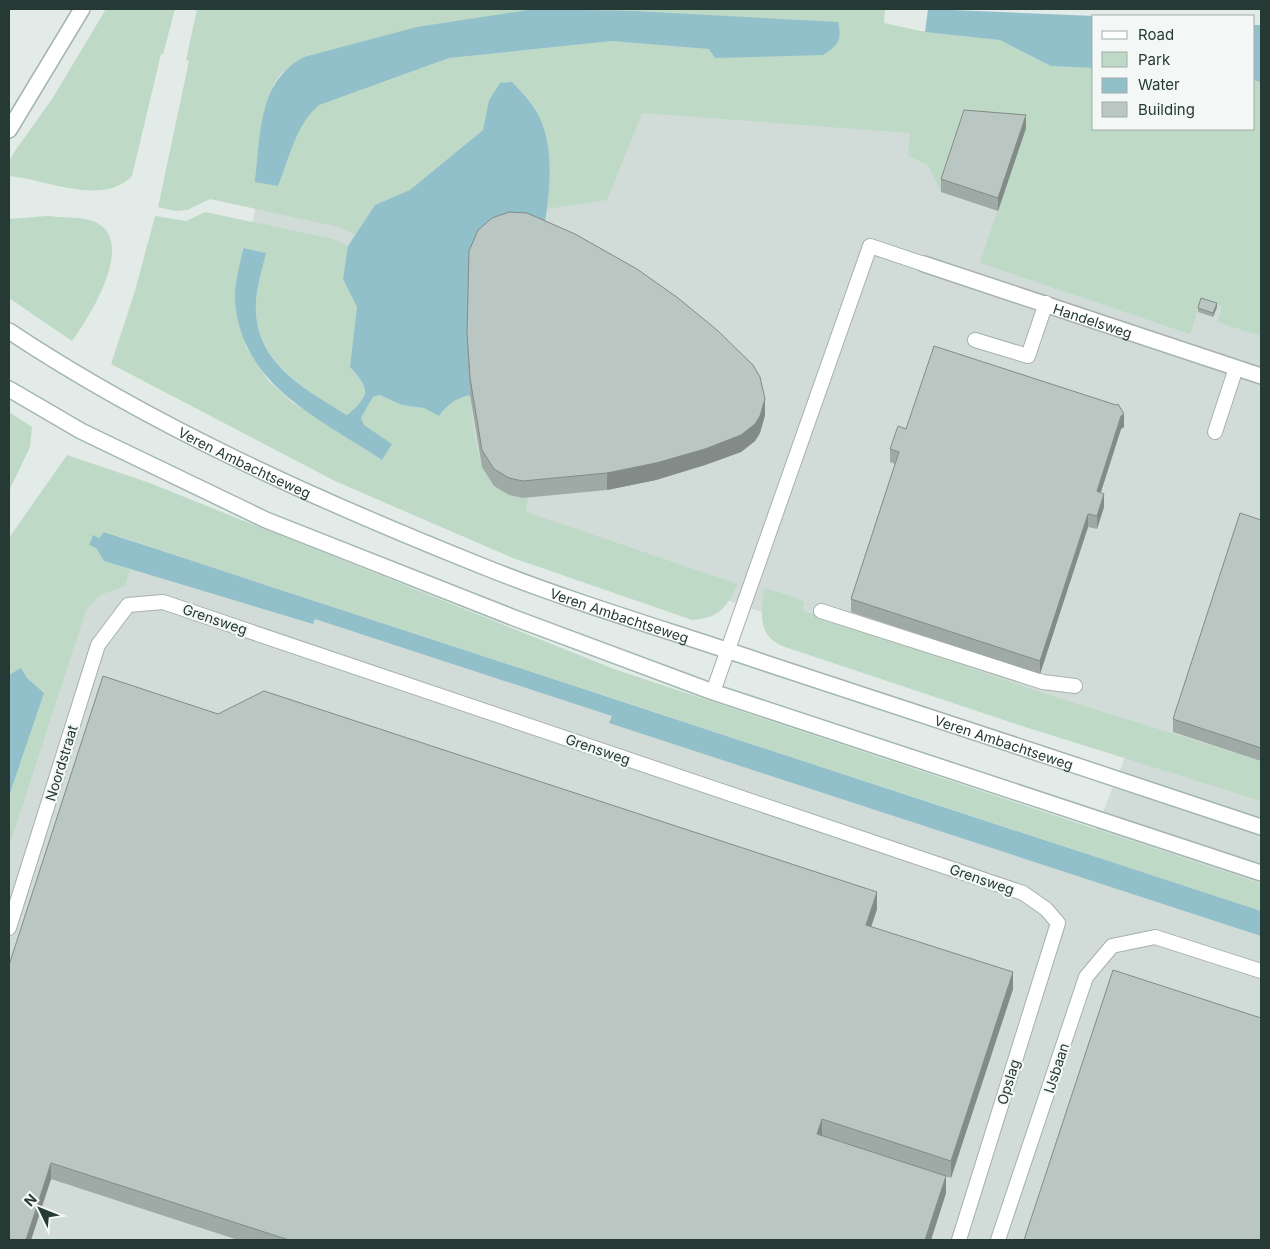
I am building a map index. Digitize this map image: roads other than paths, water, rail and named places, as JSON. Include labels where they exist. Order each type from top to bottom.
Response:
[{"type":"main road","points":[[9,130],[82,9]]},
{"type":"main road","name":"Handelsweg","points":[[924,264],[1261,376]]},
{"type":"main road","name":"Veren Ambachtseweg","points":[[9,331],[96,384],[186,434],[284,480],[484,567],[596,608],[1261,827]]},
{"type":"main road","points":[[9,389],[81,431],[266,520],[517,619],[713,692],[1261,873]]},
{"type":"lane","points":[[713,692],[870,246],[924,264]]},
{"type":"lane","points":[[975,340],[1028,356],[1046,303]]},
{"type":"lane","points":[[1215,432],[1236,368]]},
{"type":"lane","name":"Grensweg","points":[[128,605],[163,602],[1023,893],[1046,909],[1058,923]]},
{"type":"lane","name":"Noordstraat","points":[[9,928],[98,645],[128,605]]},
{"type":"lane","points":[[821,611],[1043,682],[1075,686]]},
{"type":"lane","name":"Opslag","points":[[959,1240],[1058,923]]},
{"type":"lane","name":"IJsbaan","points":[[998,1240],[1086,977],[1112,946],[1155,937],[1261,971]]},
{"type":"water","points":[[535,9],[634,11],[838,22],[840,33],[836,45],[823,55],[715,58],[709,49],[612,41],[449,58],[319,105],[304,122],[278,186],[255,182],[261,129],[269,95],[277,81],[289,68],[304,57],[417,27]]},
{"type":"water","points":[[928,9],[1092,16],[1092,68],[1051,66],[1000,40],[925,32]]},
{"type":"water","points":[[1255,25],[1261,25],[1261,82],[1255,80]]},
{"type":"water","points":[[512,82],[530,102],[539,117],[545,133],[550,167],[548,203],[543,236],[469,295],[467,350],[470,395],[452,402],[439,416],[424,408],[402,405],[380,395],[373,397],[361,418],[364,425],[392,444],[382,460],[310,414],[288,397],[268,378],[252,356],[241,331],[235,301],[236,282],[243,248],[266,253],[256,302],[257,323],[263,341],[272,357],[298,383],[347,415],[364,397],[365,392],[361,381],[350,367],[357,307],[343,279],[348,246],[375,205],[410,190],[483,130],[489,100],[500,83]]},
{"type":"water","points":[[104,532],[1261,911],[1261,936],[609,723],[612,716],[315,619],[313,624],[104,561],[96,548],[89,545],[93,535],[99,538]]},
{"type":"water","points":[[21,668],[27,678],[44,693],[9,796],[9,675]]}]
